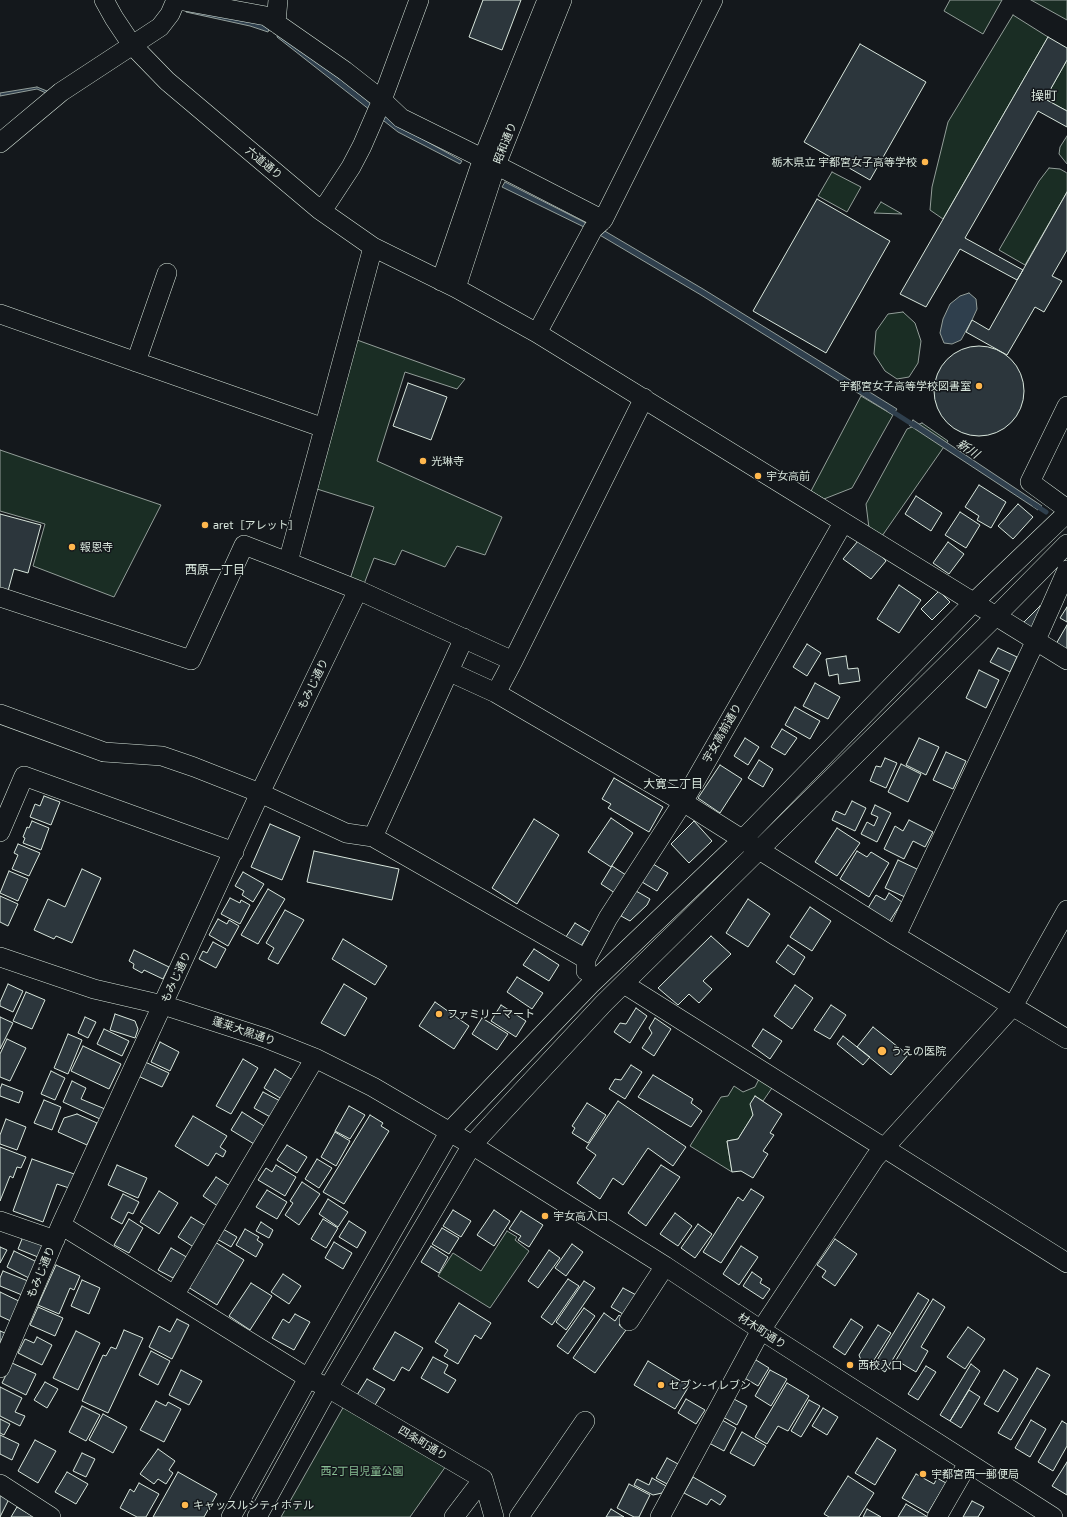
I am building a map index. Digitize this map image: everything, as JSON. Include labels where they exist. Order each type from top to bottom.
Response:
[{"type":"street","name":"六道通り","points":[[104,0],[132,45],[167,81],[320,210],[373,247],[449,285],[537,333],[995,617],[1036,640],[1067,660]]},
{"type":"street","points":[[0,143],[61,92],[160,27],[170,14],[177,0],[266,16],[345,71],[382,100],[401,118],[490,161],[603,220]]},
{"type":"street","points":[[276,23],[278,0]]},
{"type":"street","points":[[320,210],[328,202],[351,167],[362,146],[382,100],[419,0]]},
{"type":"street","name":"昭和通り","points":[[449,285],[490,161],[547,0]]},
{"type":"street","name":"昭和通り","points":[[490,161],[562,0]]},
{"type":"street","points":[[537,333],[593,229],[603,220],[713,0]]},
{"type":"street","points":[[288,562],[373,247]]},
{"type":"street","points":[[136,362],[167,273]]},
{"type":"street","points":[[0,314],[324,428]]},
{"type":"street","points":[[496,693],[644,398]]},
{"type":"street","points":[[1067,406],[1030,482],[1067,510]]},
{"type":"street","points":[[231,1517],[308,1378],[450,1131],[590,985],[743,839],[973,603],[1067,513]]},
{"type":"street","name":"宇女高前通り","points":[[604,1003],[585,976],[586,959],[608,918],[683,802],[843,523]]},
{"type":"street","points":[[257,1517],[328,1388],[472,1145],[604,1003],[761,850],[1067,544]]},
{"type":"street","points":[[0,597],[191,660],[244,545],[358,590],[513,661]]},
{"type":"street","points":[[896,936],[1036,640],[1067,570]]},
{"type":"street","name":"もみじ通り","points":[[0,1368],[58,1233],[260,793],[358,590]]},
{"type":"street","points":[[373,837],[450,672],[464,638]]},
{"type":"street","points":[[450,672],[496,693],[683,802],[896,936],[1067,1040]]},
{"type":"street","points":[[0,714],[104,752],[162,756],[260,793],[346,833],[373,837],[586,959]]},
{"type":"street","points":[[0,832],[24,776],[234,852]]},
{"type":"street","points":[[660,1517],[760,1330],[875,1158],[1013,1006],[1067,910]]},
{"type":"street","name":"蓬莱大黒通り","points":[[0,957],[94,990],[163,1005],[265,1038],[315,1058],[372,1087],[472,1145]]},
{"type":"street","points":[[624,984],[1067,1263]]},
{"type":"street","points":[[175,1294],[315,1058]]},
{"type":"street","name":"材木町通り","points":[[472,1145],[665,1266],[760,1330],[1053,1517]]},
{"type":"street","name":"四条町通り","points":[[0,1221],[58,1233],[175,1294],[308,1378],[328,1388],[483,1479]]},
{"type":"street","points":[[629,1321],[665,1266]]},
{"type":"street","points":[[519,1517],[585,1422]]},
{"type":"street","points":[[937,1517],[968,1463]]},
{"type":"street","points":[[454,1517],[483,1479]]},
{"type":"street","points":[[483,1479],[494,1517]]},
{"type":"street","points":[[0,1484],[51,1517]]},
{"type":"green space","points":[[950,0],[1002,0],[983,34],[944,11]]},
{"type":"green space","points":[[1031,0],[1067,0],[1067,20]]},
{"type":"green space","points":[[1013,15],[1048,37],[943,219],[930,210],[932,187],[948,122]]},
{"type":"green space","points":[[1067,60],[1067,111],[1045,99]]},
{"type":"green space","points":[[1067,136],[1067,164],[1059,154],[1060,147]]},
{"type":"green space","points":[[1049,168],[1060,169],[1067,173],[1067,192],[1025,265],[999,250],[1039,181]]},
{"type":"green space","points":[[832,172],[861,187],[847,212],[818,196]]},
{"type":"green space","points":[[881,202],[902,214],[874,213]]},
{"type":"green space","points":[[903,312],[915,323],[921,341],[918,363],[909,377],[897,379],[885,371],[874,354],[876,331],[888,314]]},
{"type":"green space","points":[[357,340],[465,379],[457,389],[405,372],[377,461],[502,517],[485,555],[457,546],[445,567],[402,550],[395,565],[374,558],[364,584],[350,579],[374,507],[317,489]]},
{"type":"green space","points":[[861,396],[893,415],[852,488],[824,499],[811,491]]},
{"type":"green space","points":[[922,423],[948,441],[882,536],[869,528],[866,504],[907,429]]},
{"type":"green space","name":"報恩寺","points":[[0,450],[161,505],[114,597],[33,566],[45,524],[0,511]]},
{"type":"green space","points":[[759,1079],[772,1088],[763,1101],[755,1096],[753,1115],[738,1139],[727,1141],[732,1172],[690,1146],[721,1097],[728,1096],[734,1086],[743,1092],[755,1087]]},
{"type":"green space","points":[[507,1231],[517,1237],[515,1240],[529,1251],[490,1308],[438,1276],[453,1253],[481,1271]]},
{"type":"green space","name":"西2丁目児童公園","points":[[344,1406],[446,1466],[410,1517],[281,1517]]},
{"type":"water","points":[[187,6],[270,27],[268,32],[250,26],[186,12]]},
{"type":"water","points":[[279,31],[399,126],[462,161],[460,164],[398,132],[277,37]]},
{"type":"water","points":[[37,87],[47,91],[46,93],[37,89],[0,96],[0,93]]},
{"type":"water","points":[[505,182],[588,224],[586,228],[502,187]]},
{"type":"water","points":[[603,230],[703,289],[897,409],[893,415],[701,295],[598,234]]},
{"type":"water","points":[[969,293],[976,299],[977,309],[972,320],[961,340],[952,344],[944,343],[940,333],[943,319],[950,304],[960,296]]},
{"type":"water","points":[[913,420],[1042,506],[1038,510],[909,425]]},
{"type":"building","points":[[483,0],[521,0],[502,50],[469,37]]},
{"type":"building","points":[[1048,37],[1067,48],[1067,60],[1045,99],[1067,111],[1067,127],[1038,111],[965,238],[1023,270],[1017,280],[960,249],[926,307],[900,294]]},
{"type":"building","points":[[860,44],[926,82],[870,180],[804,142]]},
{"type":"building","points":[[1067,192],[1067,250],[1052,276],[1062,281],[1044,312],[1035,307],[1007,355],[966,332],[972,320],[989,330]]},
{"type":"building","points":[[817,199],[890,241],[826,353],[753,311]]},
{"type":"building","name":"宇都宮女子高等学校図書室","points":[[979,346],[996,350],[1011,359],[1020,374],[1024,391],[1020,408],[1011,423],[996,432],[979,436],[962,432],[947,423],[938,408],[934,391],[938,374],[947,359],[962,350]]},
{"type":"building","points":[[408,383],[447,397],[431,440],[393,426]]},
{"type":"building","points":[[979,485],[1006,502],[991,528],[977,520],[979,516],[965,507]]},
{"type":"building","points":[[916,496],[942,513],[931,531],[905,514]]},
{"type":"building","points":[[1018,504],[1033,517],[1013,539],[998,526]]},
{"type":"building","points":[[960,512],[980,525],[966,548],[945,535]]},
{"type":"building","points":[[0,514],[41,525],[28,573],[14,569],[8,591],[0,589]]},
{"type":"building","points":[[858,541],[876,550],[886,561],[871,579],[843,559]]},
{"type":"building","points":[[948,542],[964,554],[949,574],[933,563]]},
{"type":"building","points":[[899,585],[921,600],[899,633],[877,619]]},
{"type":"building","points":[[939,591],[950,602],[932,620],[921,609]]},
{"type":"building","points":[[1040,606],[1045,608],[1035,629],[1023,623]]},
{"type":"building","points":[[1067,607],[1067,622],[1060,618]]},
{"type":"building","points":[[1067,625],[1067,650],[1056,644]]},
{"type":"building","points":[[807,644],[821,653],[807,676],[793,667]]},
{"type":"building","points":[[998,648],[1017,657],[1010,672],[990,662]]},
{"type":"building","points":[[846,656],[848,669],[858,668],[860,681],[839,684],[838,674],[829,676],[826,659]]},
{"type":"building","points":[[979,670],[999,680],[986,708],[966,698]]},
{"type":"building","points":[[815,683],[840,697],[828,719],[803,706]]},
{"type":"building","points":[[795,707],[820,721],[810,739],[785,725]]},
{"type":"building","points":[[782,729],[797,738],[785,755],[771,747]]},
{"type":"building","points":[[745,738],[759,747],[748,765],[734,756]]},
{"type":"building","points":[[919,738],[939,747],[926,775],[906,765]]},
{"type":"building","points":[[946,752],[966,761],[953,789],[933,780]]},
{"type":"building","points":[[885,758],[897,763],[886,788],[870,781],[876,766],[881,767]]},
{"type":"building","points":[[759,760],[773,769],[763,787],[748,778]]},
{"type":"building","points":[[901,764],[921,774],[908,802],[888,792]]},
{"type":"building","points":[[720,765],[742,779],[720,813],[698,798]]},
{"type":"building","points":[[614,778],[663,807],[649,832],[608,808],[611,804],[602,799]]},
{"type":"building","points":[[44,796],[60,802],[51,825],[30,817],[35,804],[40,806]]},
{"type":"building","points":[[852,801],[866,808],[855,831],[832,820],[836,811],[845,815]]},
{"type":"building","points":[[875,805],[891,813],[877,842],[861,834],[867,822],[874,826],[878,817],[871,814]]},
{"type":"building","points":[[611,818],[633,833],[611,867],[588,852]]},
{"type":"building","points":[[534,819],[559,835],[517,904],[492,888]]},
{"type":"building","points":[[909,820],[933,832],[925,847],[913,841],[904,859],[884,849],[895,826],[903,831]]},
{"type":"building","points":[[32,821],[49,828],[41,850],[23,843],[25,838],[23,837],[27,827],[29,828]]},
{"type":"building","points":[[694,821],[712,841],[689,863],[671,844]]},
{"type":"building","points":[[270,824],[300,837],[282,880],[251,867]]},
{"type":"building","points":[[837,828],[860,843],[837,876],[815,862]]},
{"type":"building","points":[[18,844],[40,853],[29,876],[12,869],[18,855],[14,853]]},
{"type":"building","points":[[314,851],[399,869],[392,900],[307,882]]},
{"type":"building","points":[[857,851],[867,857],[871,852],[889,863],[869,897],[840,879]]},
{"type":"building","points":[[898,860],[919,870],[905,897],[885,888]]},
{"type":"building","points":[[653,864],[668,873],[657,891],[642,882]]},
{"type":"building","points":[[612,866],[626,875],[615,893],[601,884]]},
{"type":"building","points":[[82,869],[101,878],[72,943],[56,936],[54,939],[34,930],[48,899],[65,907]]},
{"type":"building","points":[[9,871],[28,879],[18,901],[0,893]]},
{"type":"building","points":[[243,872],[264,884],[253,902],[242,895],[244,891],[235,886]]},
{"type":"building","points":[[268,889],[285,899],[258,944],[241,935]]},
{"type":"building","points":[[636,891],[650,899],[647,905],[630,921],[621,916]]},
{"type":"building","points":[[889,893],[902,902],[889,922],[868,908],[876,895],[885,900]]},
{"type":"building","points":[[0,896],[18,904],[8,926],[0,922]]},
{"type":"building","points":[[230,898],[240,903],[241,900],[250,905],[240,924],[221,914]]},
{"type":"building","points":[[748,899],[770,914],[748,947],[726,933]]},
{"type":"building","points":[[810,907],[831,921],[812,951],[790,937]]},
{"type":"building","points":[[285,910],[304,920],[278,964],[268,959],[274,948],[266,943]]},
{"type":"building","points":[[218,919],[227,924],[229,920],[239,926],[228,946],[209,935]]},
{"type":"building","points":[[575,923],[590,932],[579,949],[564,940]]},
{"type":"building","points":[[711,936],[731,954],[703,981],[712,989],[699,1003],[689,994],[678,1005],[658,988]]},
{"type":"building","points":[[343,939],[387,966],[375,985],[332,959]]},
{"type":"building","points":[[213,942],[226,949],[216,968],[199,959],[203,951],[207,953]]},
{"type":"building","points":[[788,945],[805,957],[794,975],[776,962]]},
{"type":"building","points":[[534,949],[559,965],[549,981],[523,965]]},
{"type":"building","points":[[134,950],[169,967],[163,979],[144,970],[142,973],[133,968],[134,964],[129,961]]},
{"type":"building","points":[[517,977],[543,993],[532,1009],[507,992]]},
{"type":"building","points":[[8,984],[23,991],[13,1012],[0,1006],[0,1002]]},
{"type":"building","points":[[344,984],[367,998],[345,1036],[321,1023]]},
{"type":"building","points":[[795,985],[813,998],[792,1029],[774,1016]]},
{"type":"building","points":[[26,992],[45,1000],[32,1029],[13,1021]]},
{"type":"building","name":"ファミリーマート","points":[[435,1002],[469,1026],[454,1049],[419,1026]]},
{"type":"building","points":[[501,1005],[526,1021],[516,1037],[491,1021]]},
{"type":"building","points":[[831,1005],[846,1015],[830,1039],[814,1030]]},
{"type":"building","points":[[636,1008],[647,1016],[630,1043],[614,1032],[620,1023],[626,1024]]},
{"type":"building","points":[[115,1014],[135,1021],[138,1029],[135,1038],[110,1030]]},
{"type":"building","points":[[0,1017],[13,1023],[0,1049]]},
{"type":"building","points":[[85,1017],[96,1022],[88,1038],[78,1033]]},
{"type":"building","points":[[482,1018],[508,1034],[497,1050],[472,1034]]},
{"type":"building","points":[[655,1018],[671,1029],[654,1056],[642,1048],[652,1033],[649,1028]]},
{"type":"building","name":"うえの医院","points":[[873,1027],[908,1055],[891,1075],[857,1047]]},
{"type":"building","points":[[104,1029],[129,1041],[122,1056],[97,1044]]},
{"type":"building","points":[[763,1029],[782,1041],[770,1059],[752,1046]]},
{"type":"building","points":[[68,1034],[82,1040],[68,1074],[54,1068]]},
{"type":"building","points":[[843,1036],[870,1057],[863,1065],[837,1044]]},
{"type":"building","points":[[7,1039],[26,1048],[10,1081],[0,1077],[0,1054]]},
{"type":"building","points":[[160,1042],[179,1052],[170,1071],[151,1062]]},
{"type":"building","points":[[83,1046],[121,1064],[109,1089],[71,1071]]},
{"type":"building","points":[[243,1059],[258,1068],[231,1114],[216,1106]]},
{"type":"building","points":[[143,1061],[169,1073],[162,1087],[136,1075]]},
{"type":"building","points":[[631,1065],[642,1072],[625,1099],[609,1089],[615,1079],[621,1080]]},
{"type":"building","points":[[275,1069],[296,1082],[285,1101],[264,1088]]},
{"type":"building","points":[[51,1071],[65,1078],[55,1100],[41,1094]]},
{"type":"building","points":[[653,1075],[693,1099],[691,1103],[702,1111],[691,1127],[638,1097]]},
{"type":"building","points":[[72,1081],[86,1088],[81,1099],[105,1109],[100,1119],[63,1102]]},
{"type":"building","points":[[2,1084],[23,1092],[19,1103],[0,1096]]},
{"type":"building","points":[[263,1092],[284,1103],[274,1119],[254,1108]]},
{"type":"building","points":[[755,1096],[782,1114],[770,1133],[774,1135],[763,1151],[768,1154],[753,1178],[741,1171],[732,1172],[727,1141],[738,1139],[753,1115],[750,1104]]},
{"type":"building","points":[[44,1100],[61,1107],[52,1130],[34,1123]]},
{"type":"building","points":[[618,1101],[686,1147],[673,1166],[648,1148],[623,1185],[613,1178],[600,1199],[577,1183],[596,1155],[586,1148]]},
{"type":"building","points":[[587,1103],[606,1115],[588,1143],[572,1133],[575,1128],[572,1126]]},
{"type":"building","points":[[349,1106],[365,1115],[350,1139],[335,1131]]},
{"type":"building","points":[[242,1112],[269,1129],[259,1147],[231,1130]]},
{"type":"building","points":[[77,1114],[97,1123],[87,1145],[58,1132],[64,1118]]},
{"type":"building","points":[[370,1115],[383,1123],[381,1126],[389,1131],[344,1204],[323,1192]]},
{"type":"building","points":[[193,1116],[227,1136],[220,1147],[226,1151],[223,1157],[216,1153],[208,1166],[175,1146]]},
{"type":"building","points":[[6,1119],[26,1127],[17,1150],[0,1144],[0,1135]]},
{"type":"building","points":[[335,1132],[350,1141],[336,1166],[321,1157]]},
{"type":"building","points":[[287,1145],[307,1157],[297,1173],[277,1160]]},
{"type":"building","points":[[0,1147],[26,1157],[21,1168],[17,1167],[13,1178],[10,1176],[0,1201]]},
{"type":"building","points":[[32,1159],[77,1175],[72,1189],[57,1184],[43,1222],[13,1211]]},
{"type":"building","points":[[317,1159],[332,1168],[319,1188],[305,1179]]},
{"type":"building","points":[[117,1165],[147,1178],[138,1198],[108,1185]]},
{"type":"building","points":[[276,1165],[296,1177],[285,1196],[258,1180],[266,1168],[272,1172]]},
{"type":"building","points":[[661,1165],[680,1177],[646,1226],[628,1213]]},
{"type":"building","points":[[216,1177],[233,1188],[219,1207],[203,1196]]},
{"type":"building","points":[[302,1182],[320,1194],[299,1225],[285,1215],[293,1203],[290,1201]]},
{"type":"building","points":[[751,1189],[764,1197],[721,1263],[703,1252],[738,1197],[743,1201]]},
{"type":"building","points":[[267,1190],[287,1202],[277,1219],[256,1207]]},
{"type":"building","points":[[159,1191],[178,1203],[159,1234],[140,1222]]},
{"type":"building","points":[[123,1194],[139,1202],[133,1214],[128,1212],[122,1224],[111,1218]]},
{"type":"building","points":[[328,1199],[348,1212],[338,1227],[319,1214]]},
{"type":"building","points":[[453,1210],[471,1221],[461,1237],[443,1226]]},
{"type":"building","points":[[494,1210],[510,1221],[494,1246],[477,1235]]},
{"type":"building","points":[[521,1211],[543,1225],[529,1247],[518,1240],[521,1236],[509,1229]]},
{"type":"building","points":[[675,1213],[692,1226],[678,1246],[660,1234]]},
{"type":"building","points":[[191,1217],[209,1228],[195,1248],[178,1237]]},
{"type":"building","points":[[129,1219],[143,1228],[129,1253],[114,1245]]},
{"type":"building","points":[[323,1219],[338,1228],[326,1248],[311,1239]]},
{"type":"building","points":[[349,1221],[366,1232],[357,1248],[339,1237]]},
{"type":"building","points":[[261,1222],[273,1230],[269,1238],[256,1231]]},
{"type":"building","points":[[698,1224],[712,1234],[695,1258],[681,1248]]},
{"type":"building","points":[[442,1228],[459,1238],[449,1254],[432,1244]]},
{"type":"building","points":[[223,1229],[237,1237],[231,1247],[217,1239]]},
{"type":"building","points":[[245,1229],[259,1237],[257,1240],[263,1244],[256,1257],[236,1245]]},
{"type":"building","points":[[24,1234],[44,1243],[38,1257],[18,1249]]},
{"type":"building","points":[[835,1239],[857,1254],[835,1286],[822,1277],[826,1271],[817,1265]]},
{"type":"building","points":[[215,1242],[244,1260],[217,1305],[188,1287]]},
{"type":"building","points":[[334,1242],[352,1253],[343,1269],[325,1258]]},
{"type":"building","points":[[572,1244],[583,1252],[566,1276],[555,1268]]},
{"type":"building","points":[[431,1246],[448,1257],[439,1273],[421,1262]]},
{"type":"building","points":[[741,1246],[758,1257],[739,1285],[723,1274]]},
{"type":"building","points":[[0,1247],[7,1250],[0,1263]]},
{"type":"building","points":[[171,1248],[190,1259],[183,1271],[179,1269],[173,1278],[158,1270]]},
{"type":"building","points":[[549,1250],[560,1258],[538,1288],[528,1281]]},
{"type":"building","points":[[14,1251],[37,1262],[29,1278],[7,1267]]},
{"type":"building","points":[[56,1265],[80,1276],[74,1290],[70,1288],[59,1314],[38,1305]]},
{"type":"building","points":[[3,1271],[28,1281],[22,1295],[0,1286],[0,1278]]},
{"type":"building","points":[[752,1272],[762,1279],[760,1283],[770,1289],[763,1299],[743,1286]]},
{"type":"building","points":[[283,1274],[301,1286],[289,1304],[271,1292]]},
{"type":"building","points":[[568,1279],[579,1286],[552,1325],[541,1317]]},
{"type":"building","points":[[82,1280],[100,1288],[89,1314],[71,1306]]},
{"type":"building","points":[[584,1281],[595,1288],[566,1330],[556,1322]]},
{"type":"building","points":[[251,1283],[272,1296],[250,1330],[229,1316]]},
{"type":"building","points":[[623,1288],[640,1297],[628,1317],[611,1307]]},
{"type":"building","points":[[0,1292],[23,1303],[13,1322],[0,1316]]},
{"type":"building","points":[[918,1293],[929,1300],[885,1372],[874,1365]]},
{"type":"building","points":[[933,1299],[945,1307],[921,1347],[928,1351],[916,1372],[896,1360]]},
{"type":"building","points":[[459,1303],[491,1323],[481,1339],[475,1335],[458,1364],[444,1356],[448,1350],[435,1342]]},
{"type":"building","points":[[38,1307],[63,1318],[55,1336],[30,1325]]},
{"type":"building","points":[[584,1308],[595,1316],[568,1354],[557,1346]]},
{"type":"building","points":[[604,1313],[615,1321],[619,1315],[624,1319],[619,1325],[626,1330],[595,1373],[573,1358]]},
{"type":"building","points":[[295,1314],[310,1322],[294,1350],[272,1338],[283,1319],[289,1323]]},
{"type":"building","points":[[177,1319],[189,1325],[172,1359],[149,1347],[159,1326],[170,1332]]},
{"type":"building","points":[[851,1319],[863,1327],[845,1355],[833,1347]]},
{"type":"building","points":[[878,1325],[891,1333],[869,1368],[862,1363],[859,1355]]},
{"type":"building","points":[[968,1327],[985,1339],[965,1369],[947,1357]]},
{"type":"building","points":[[124,1330],[143,1338],[108,1413],[82,1401],[103,1355],[106,1356],[111,1347],[116,1349]]},
{"type":"building","points":[[0,1331],[5,1333],[0,1343]]},
{"type":"building","points":[[76,1331],[100,1343],[78,1390],[53,1378]]},
{"type":"building","points":[[395,1332],[423,1348],[409,1371],[402,1367],[394,1381],[373,1369]]},
{"type":"building","points":[[37,1337],[52,1345],[42,1365],[18,1353],[25,1339],[34,1343]]},
{"type":"building","points":[[151,1351],[170,1361],[158,1385],[139,1375]]},
{"type":"building","points":[[433,1357],[448,1365],[444,1373],[456,1380],[448,1393],[421,1378]]},
{"type":"building","points":[[756,1360],[769,1368],[758,1386],[743,1377],[752,1361]]},
{"type":"building","name":"セブン-イレブン","points":[[648,1361],[689,1386],[675,1409],[634,1385]]},
{"type":"building","points":[[12,1363],[36,1374],[26,1395],[2,1383]]},
{"type":"building","points":[[971,1364],[980,1371],[950,1421],[940,1415]]},
{"type":"building","points":[[926,1366],[936,1372],[918,1400],[908,1394]]},
{"type":"building","points":[[1037,1368],[1050,1375],[1011,1440],[998,1433]]},
{"type":"building","points":[[181,1370],[202,1381],[189,1405],[169,1395]]},
{"type":"building","points":[[770,1370],[787,1379],[771,1406],[755,1396]]},
{"type":"building","points":[[1004,1370],[1018,1379],[998,1412],[984,1404]]},
{"type":"building","points":[[367,1379],[385,1389],[375,1405],[357,1395]]},
{"type":"building","points":[[45,1382],[58,1389],[47,1408],[34,1400]]},
{"type":"building","points":[[787,1383],[809,1396],[788,1431],[778,1426],[767,1444],[755,1437]]},
{"type":"building","points":[[0,1387],[22,1398],[15,1412],[25,1416],[20,1426],[0,1416]]},
{"type":"building","points":[[969,1390],[980,1397],[961,1428],[950,1421]]},
{"type":"building","points":[[732,1398],[747,1406],[737,1425],[723,1417]]},
{"type":"building","points":[[686,1399],[705,1410],[696,1424],[678,1413]]},
{"type":"building","points":[[809,1400],[820,1406],[801,1437],[791,1431]]},
{"type":"building","points":[[156,1401],[166,1406],[168,1402],[181,1409],[164,1442],[140,1430]]},
{"type":"building","points":[[82,1406],[100,1415],[86,1441],[69,1432]]},
{"type":"building","points":[[823,1408],[838,1417],[827,1435],[812,1426]]},
{"type":"building","points":[[103,1414],[127,1427],[113,1453],[89,1440]]},
{"type":"building","points":[[0,1419],[10,1424],[4,1435],[0,1433]]},
{"type":"building","points":[[722,1420],[736,1428],[724,1451],[709,1443]]},
{"type":"building","points":[[1031,1420],[1046,1429],[1030,1457],[1015,1448]]},
{"type":"building","points":[[1062,1421],[1067,1424],[1067,1446],[1053,1471],[1038,1462]]},
{"type":"building","points":[[742,1432],[766,1446],[754,1466],[730,1453]]},
{"type":"building","points":[[0,1435],[19,1444],[12,1460],[0,1454]]},
{"type":"building","points":[[877,1438],[896,1450],[875,1485],[855,1473]]},
{"type":"building","points":[[35,1440],[56,1451],[38,1483],[18,1471]]},
{"type":"building","points":[[158,1449],[175,1461],[169,1470],[173,1473],[166,1484],[158,1479],[154,1484],[140,1474]]},
{"type":"building","points":[[82,1453],[95,1459],[86,1477],[73,1471]]},
{"type":"building","points":[[667,1458],[678,1464],[667,1484],[656,1478]]},
{"type":"building","points":[[1067,1462],[1067,1495],[1052,1486]]},
{"type":"building","points":[[67,1472],[88,1484],[76,1504],[55,1492]]},
{"type":"building","name":"キャッスルシティホテル","points":[[178,1472],[217,1494],[204,1517],[153,1517]]},
{"type":"building","points":[[916,1474],[934,1484],[937,1478],[946,1483],[928,1513],[902,1498]]},
{"type":"building","points":[[848,1476],[874,1493],[859,1517],[829,1517],[824,1514]]},
{"type":"building","points":[[693,1477],[726,1496],[720,1505],[711,1499],[707,1505],[684,1493]]},
{"type":"building","points":[[652,1478],[666,1486],[662,1493],[653,1495],[634,1485],[637,1479],[649,1485]]},
{"type":"building","points":[[139,1483],[159,1494],[146,1517],[137,1517],[120,1508],[130,1489],[134,1492]]},
{"type":"building","points":[[629,1484],[650,1495],[639,1517],[634,1517],[617,1508]]},
{"type":"building","points":[[0,1495],[9,1499],[0,1517]]},
{"type":"building","points":[[972,1501],[984,1507],[978,1517],[963,1517]]},
{"type":"building","points":[[906,1504],[928,1517],[898,1517]]},
{"type":"building","points":[[17,1507],[34,1517],[11,1517]]},
{"type":"building","points":[[611,1509],[624,1517],[606,1517]]},
{"type":"building","points":[[867,1509],[881,1517],[863,1517]]},
{"type":"waterway","name":"新川","points":[[890,410],[915,426]]},
{"type":"waterway","name":"新川","points":[[1035,505],[1046,512]]},
{"type":"place","name":"栃木県立 宇都宮女子高等学校","points":[[925,162]]},
{"type":"place","name":"宇都宮女子高等学校図書室","points":[[979,386]]},
{"type":"place","name":"光琳寺","points":[[423,461]]},
{"type":"place","name":"宇女高前","points":[[758,476]]},
{"type":"place","name":"aret［アレット］","points":[[205,525]]},
{"type":"place","name":"報恩寺","points":[[72,547]]},
{"type":"place","name":"ファミリーマート","points":[[439,1014]]},
{"type":"place","name":"うえの医院","points":[[882,1051]]},
{"type":"place","name":"宇女高入口","points":[[545,1216]]},
{"type":"place","name":"西校入口","points":[[850,1365]]},
{"type":"place","name":"セブン-イレブン","points":[[661,1385]]},
{"type":"place","name":"宇都宮西一郵便局","points":[[923,1474]]},
{"type":"place","name":"キャッスルシティホテル","points":[[185,1505]]},
{"type":"district","name":"操町","points":[[1044,96]]},
{"type":"district","name":"西原一丁目","points":[[215,570]]},
{"type":"district","name":"大寛二丁目","points":[[673,784]]}]
